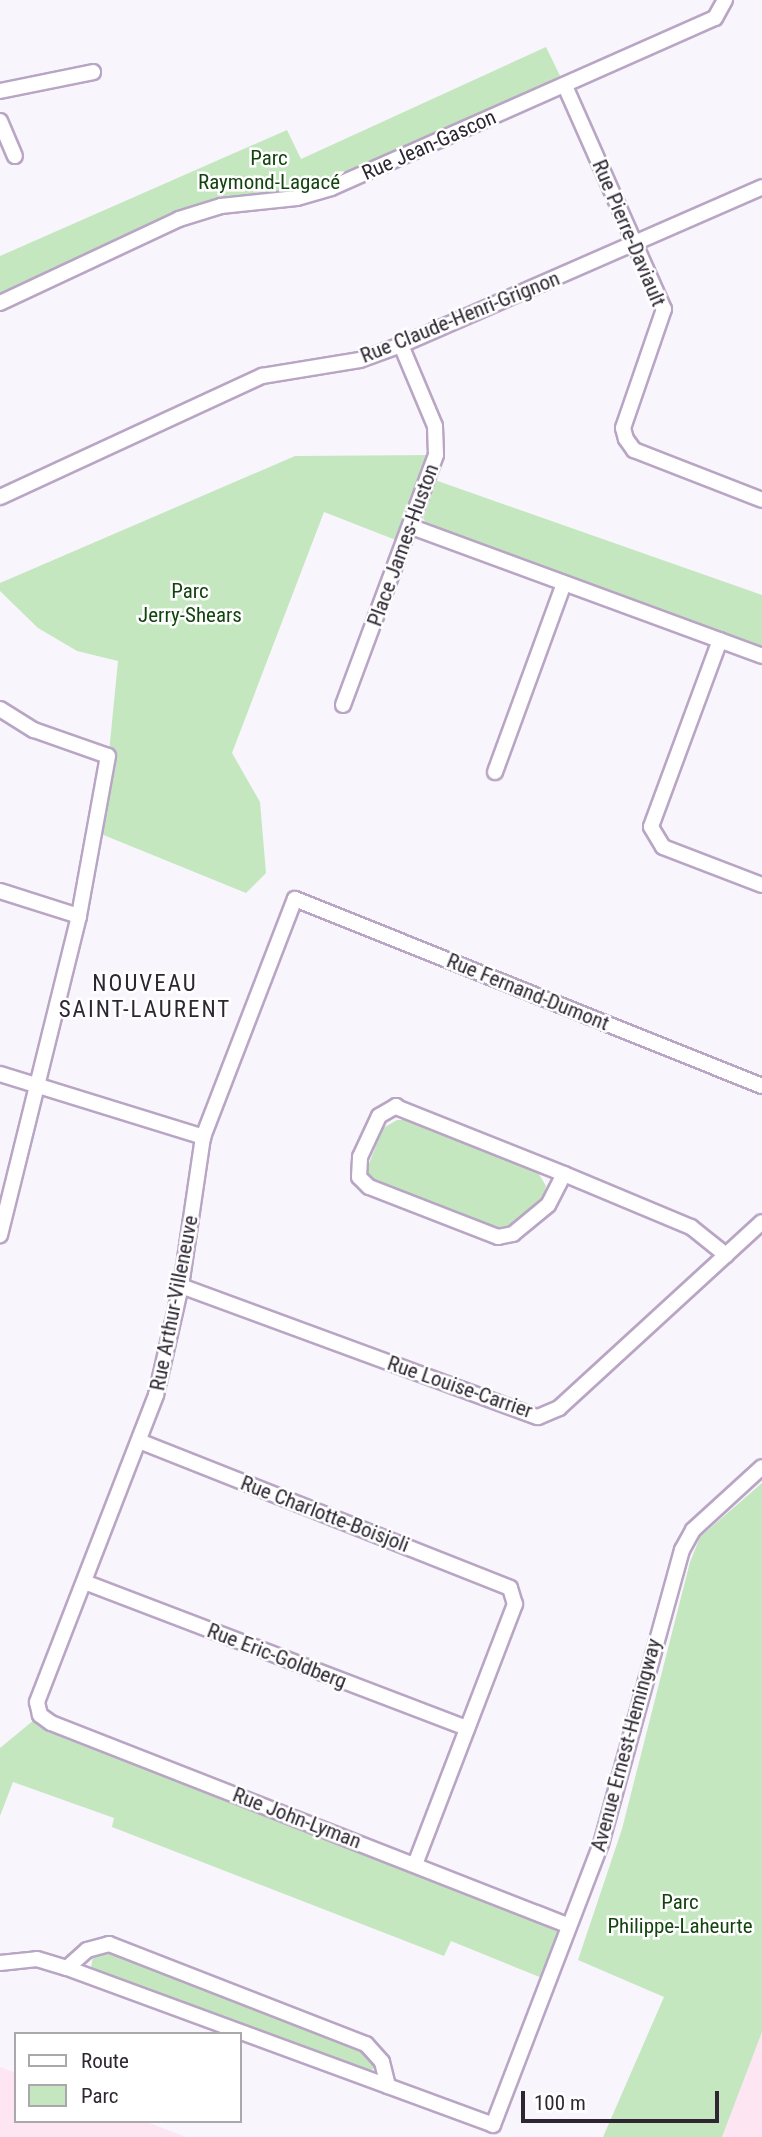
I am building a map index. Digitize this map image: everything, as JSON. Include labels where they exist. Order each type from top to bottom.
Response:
[{"type":"street","name":"Rue Jean-Gascon","points":[[0,303],[179,219],[221,206],[297,198],[331,188],[715,18],[725,0]]},
{"type":"street","points":[[0,91],[93,72]]},
{"type":"street","name":"Rue Pierre-Daviault","points":[[565,86],[664,309],[623,428],[626,439],[634,450],[761,498]]},
{"type":"street","points":[[0,121],[15,156]]},
{"type":"street","name":"Rue Claude-Henri-Grignon","points":[[0,497],[261,376],[360,360],[401,345],[762,187]]},
{"type":"street","name":"Place James-Huston","points":[[343,705],[412,527],[438,441],[401,345]]},
{"type":"street","points":[[412,527],[762,656]]},
{"type":"street","points":[[495,772],[564,583]]},
{"type":"street","points":[[720,640],[651,827],[663,847],[762,885]]},
{"type":"street","points":[[0,709],[34,730],[108,756],[79,916],[0,1235]]},
{"type":"street","points":[[0,891],[79,916]]},
{"type":"street","name":"Rue Fernand-Dumont","points":[[295,900],[762,1086]]},
{"type":"street","name":"Rue Arthur-Villeneuve","points":[[37,1702],[87,1583],[156,1395],[181,1286],[203,1137],[295,900]]},
{"type":"street","points":[[0,1074],[203,1137]]},
{"type":"street","points":[[564,1174],[548,1205],[513,1234],[498,1237],[369,1187],[359,1177],[360,1157],[379,1116],[396,1105],[564,1174],[691,1227],[726,1255]]},
{"type":"street","name":"Rue Louise-Carrier","points":[[181,1286],[538,1417],[559,1408],[762,1222]]},
{"type":"street","name":"Rue Charlotte-Boisjoli","points":[[139,1441],[510,1588],[515,1604],[467,1728]]},
{"type":"street","name":"Avenue Ernest-Hemingway","points":[[388,2086],[494,2124],[566,1925],[601,1844],[682,1550],[693,1530],[762,1467]]},
{"type":"street","name":"Rue Eric-Goldberg","points":[[87,1583],[467,1728]]},
{"type":"street","name":"Rue John-Lyman","points":[[37,1702],[40,1715],[51,1723],[566,1925]]},
{"type":"street","points":[[415,1864],[467,1728]]},
{"type":"street","points":[[67,1968],[87,1950],[109,1944],[366,2044],[382,2062],[388,2086]]},
{"type":"street","points":[[0,1963],[37,1959],[241,2032]]},
{"type":"street","points":[[242,2032],[388,2086]]},
{"type":"shaded area","points":[[762,2032],[762,2137],[722,2137]]},
{"type":"shaded area","points":[[0,2067],[14,2072],[14,2123],[149,2123],[186,2137],[0,2137]]},
{"type":"green space","name":"Parc Raymond-Lagacé","points":[[546,47],[565,86],[331,188],[221,206],[0,303],[0,256],[287,130],[301,159]]},
{"type":"green space","name":"Parc Jerry-Shears","points":[[436,455],[406,544],[324,512],[232,753],[260,802],[266,873],[246,893],[101,834],[118,661],[77,651],[38,628],[0,591],[0,583],[295,456]]},
{"type":"green space","points":[[432,479],[762,595],[762,648],[431,531],[421,515]]},
{"type":"green space","points":[[397,1120],[411,1120],[537,1171],[546,1186],[544,1195],[512,1226],[498,1230],[376,1183],[366,1171],[383,1128]]},
{"type":"green space","name":"Parc Philippe-Laheurte","points":[[762,1483],[762,2032],[722,2137],[603,2137],[664,1997],[578,1960],[622,1829],[690,1562],[700,1537]]},
{"type":"green space","points":[[40,1715],[567,1925],[547,1980],[451,1941],[444,1956],[112,1827],[114,1818],[13,1782],[0,1816],[0,1748]]},
{"type":"green space","points":[[110,1950],[364,2047],[378,2067],[366,2072],[96,1975],[91,1968],[93,1955]]},
{"type":"district","name":"NOUVEAU SAINT-LAURENT","points":[[145,997]]}]
